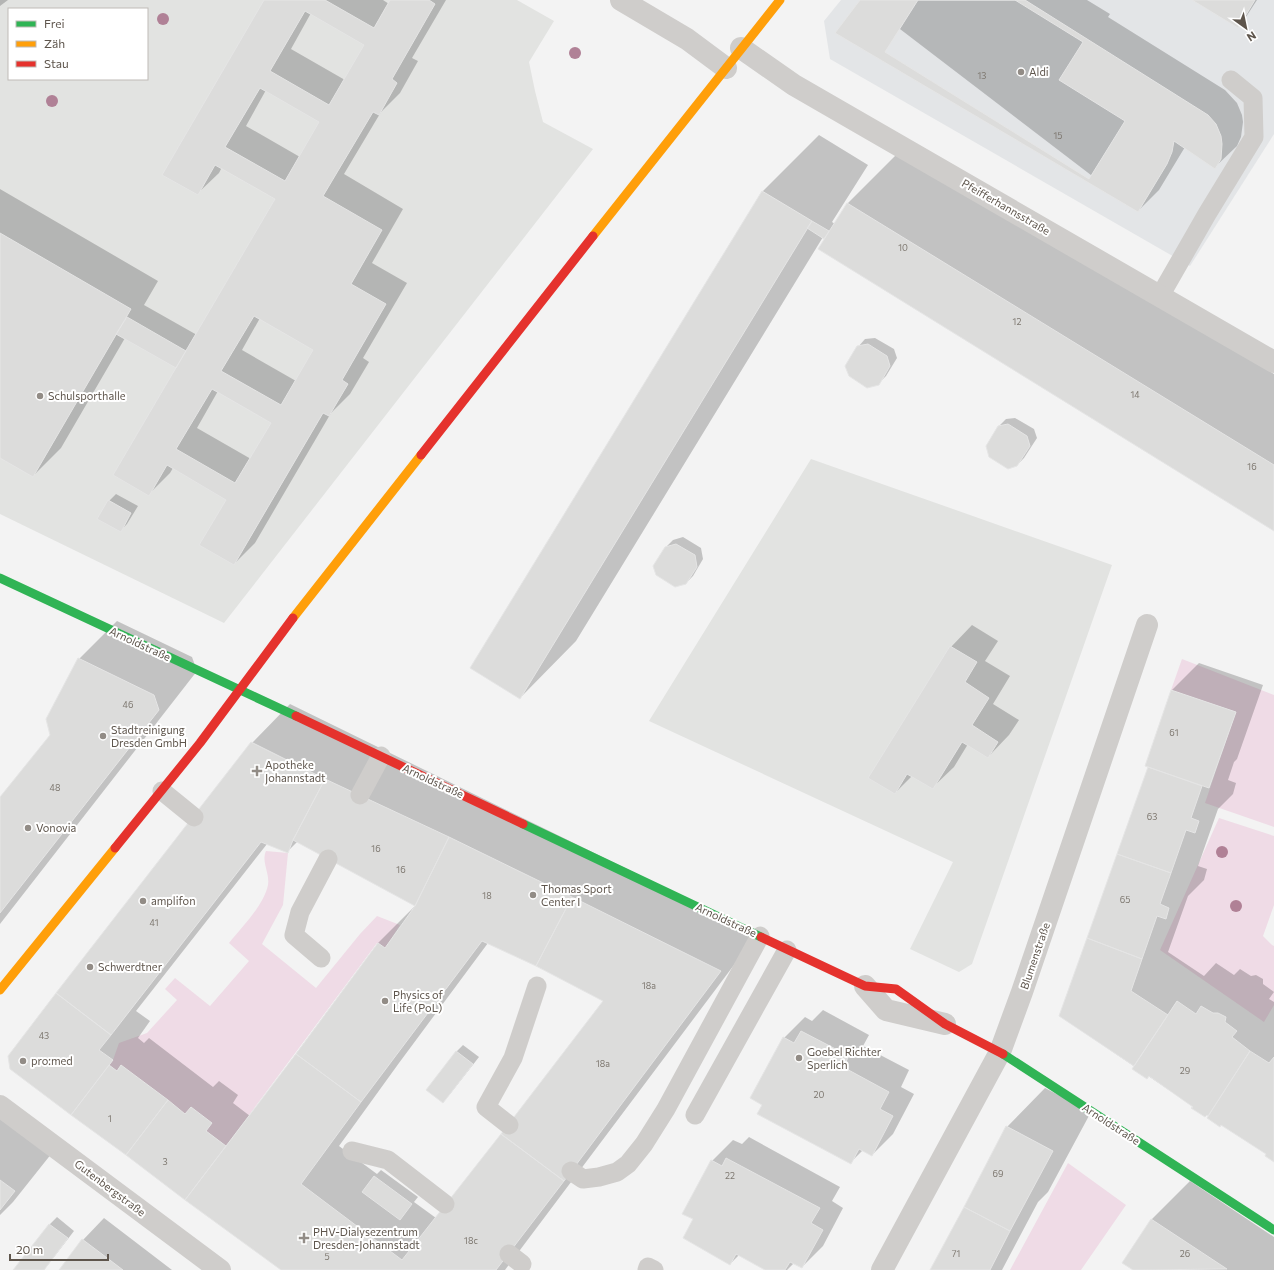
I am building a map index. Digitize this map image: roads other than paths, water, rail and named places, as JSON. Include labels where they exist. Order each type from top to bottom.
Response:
[{"type":"street","points":[[621,0],[687,39],[726,68]]},
{"type":"street","points":[[0,990],[200,743],[268,649],[780,0]]},
{"type":"street","name":"Pfeifferhannsstraße","points":[[741,48],[794,85],[1274,362]]},
{"type":"street","name":"Arnoldstraße","points":[[0,578],[381,756],[865,986],[886,1010],[945,1024],[1000,1052],[1274,1230]]},
{"type":"street","name":"Blumenstraße","points":[[882,1270],[1000,1052],[1025,985],[1147,625]]},
{"type":"street","name":"Gutenbergstraße","points":[[0,1106],[220,1270]]},
{"type":"lane","points":[[1160,296],[1207,214],[1254,137],[1253,98],[1231,80]]},
{"type":"lane","points":[[360,795],[381,756]]},
{"type":"lane","points":[[162,791],[194,817]]},
{"type":"lane","points":[[321,958],[294,935],[300,912],[328,859]]},
{"type":"lane","points":[[571,1171],[583,1179],[599,1178],[617,1172],[628,1164],[644,1144],[666,1109],[760,936]]},
{"type":"lane","points":[[694,1115],[787,950]]},
{"type":"lane","points":[[508,1124],[486,1107],[513,1058],[537,986]]},
{"type":"lane","points":[[352,1151],[388,1160],[445,1204]]},
{"type":"lane","points":[[647,1270],[648,1267],[654,1270]]},
{"type":"place","name":"Aldi","points":[[1021,72]]},
{"type":"place","name":"Schulsporthalle","points":[[40,396]]},
{"type":"place","name":"Stadtreinigung Dresden GmbH","points":[[103,736]]},
{"type":"place","name":"Apotheke Johannstadt","points":[[257,771]]},
{"type":"place","name":"Vonovia","points":[[28,828]]},
{"type":"place","name":"Thomas Sport Center I","points":[[533,895]]},
{"type":"place","name":"amplifon","points":[[143,901]]},
{"type":"place","name":"Schwerdtner","points":[[90,967]]},
{"type":"place","name":"Physics of Life (PoL)","points":[[385,1001]]},
{"type":"place","name":"Goebel Richter Sperlich","points":[[799,1058]]},
{"type":"place","name":"pro:med","points":[[23,1061]]},
{"type":"place","name":"PHV-Dialysezentrum Dresden-Johannstadt","points":[[304,1238]]}]
